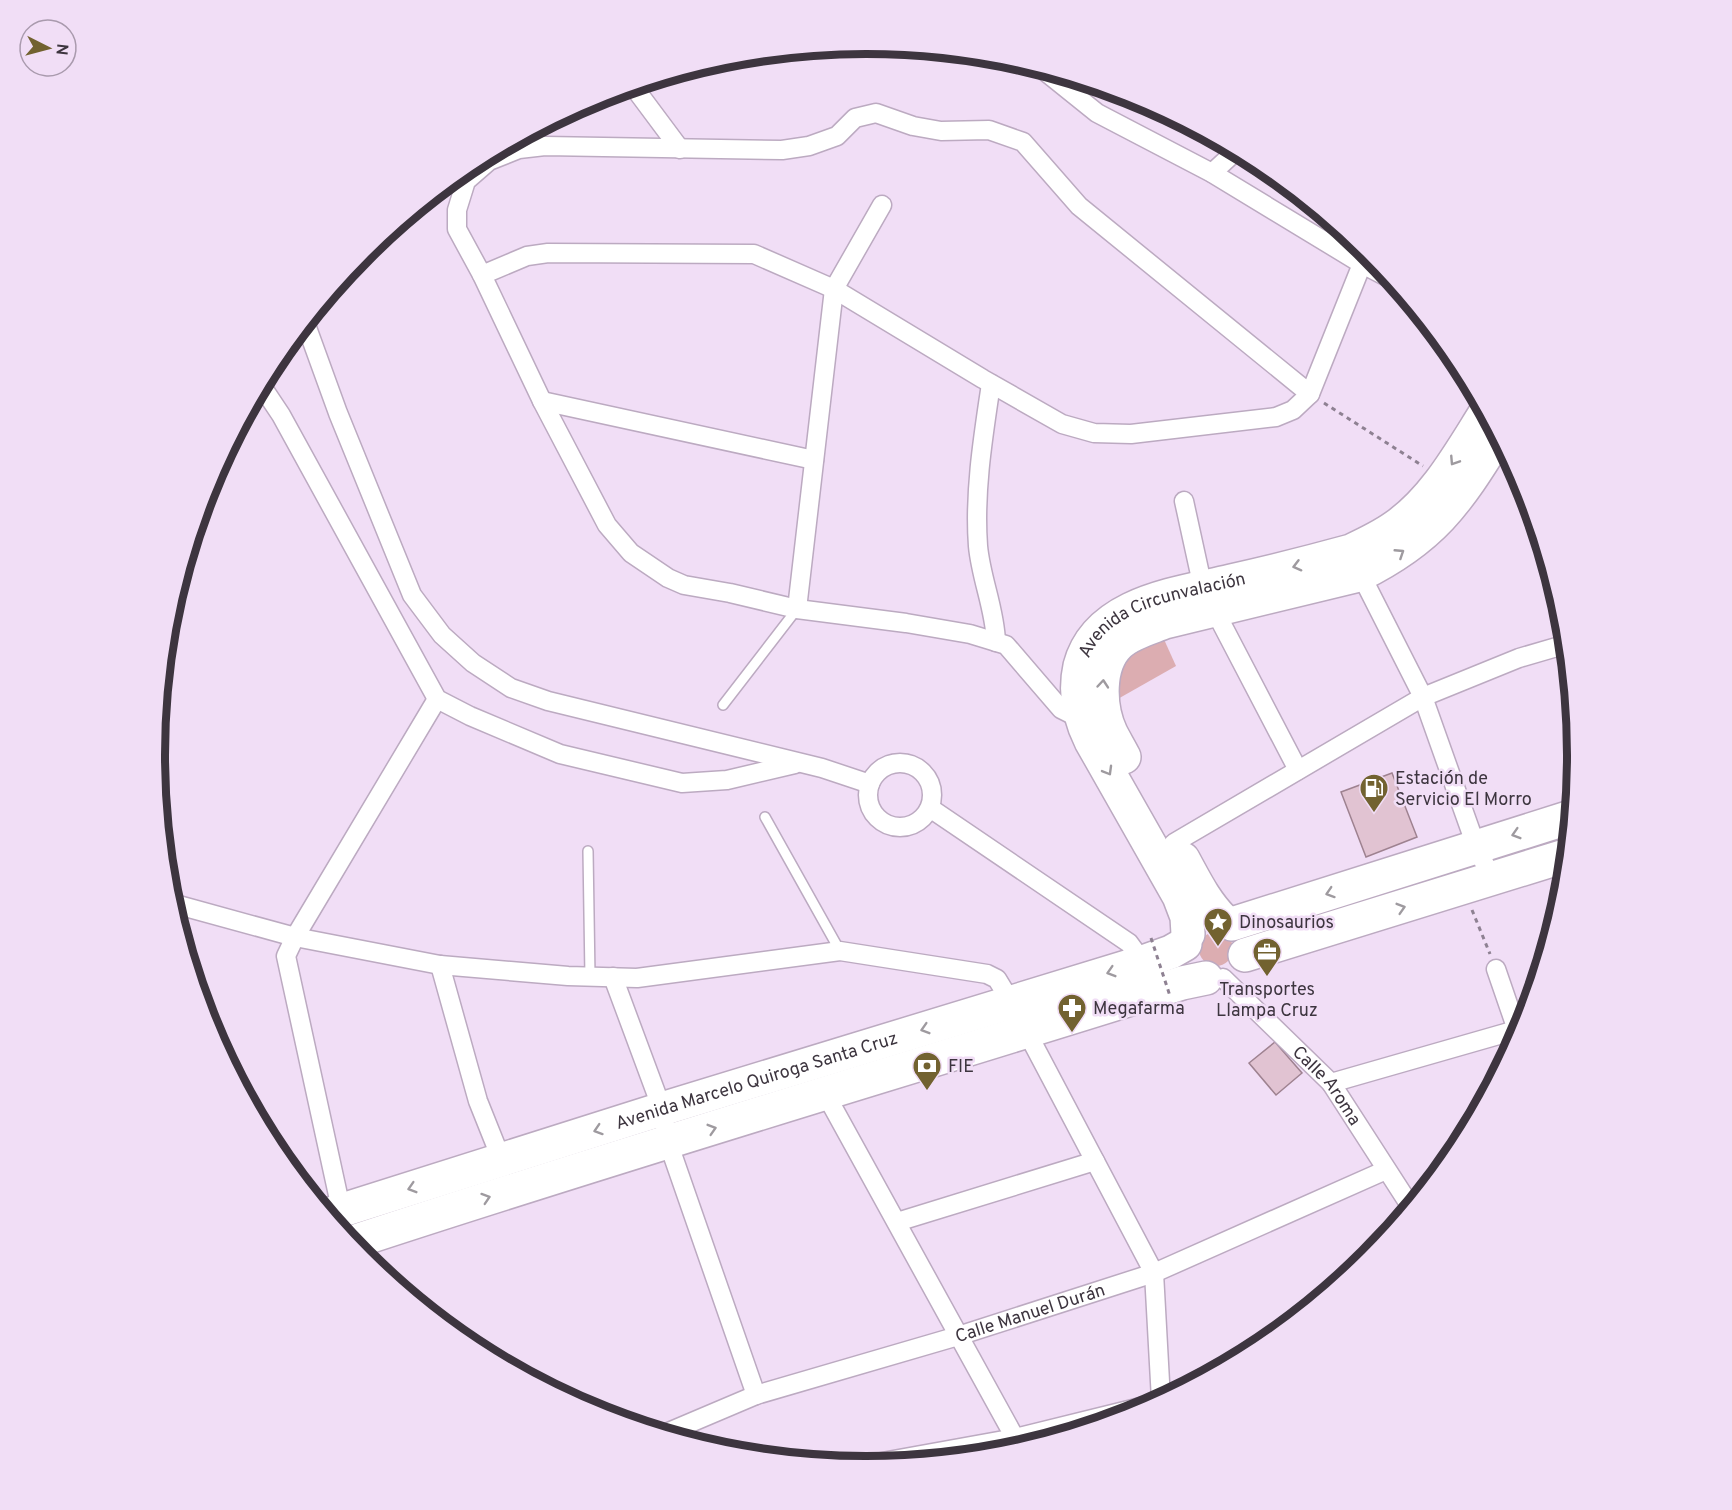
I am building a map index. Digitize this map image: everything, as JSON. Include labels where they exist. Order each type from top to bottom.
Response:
[{"type":"highway","name":"Avenida Circunvalación","points":[[1355,563],[1419,507],[1443,478],[1481,420]]},
{"type":"highway","name":"Avenida Circunvalación","points":[[1094,731],[1104,714],[1102,681],[1107,664],[1119,644],[1142,630],[1165,622],[1209,599],[1355,563],[1386,562],[1431,529],[1447,512],[1494,443]]},
{"type":"highway","name":"Avenida Circunvalación","points":[[1094,731],[1173,843],[1202,895],[1212,909],[1228,922]]},
{"type":"highway","name":"Avenida Circunvalación","points":[[1094,731],[1179,896],[1188,917],[1187,939]]},
{"type":"highway","points":[[1228,922],[1243,938],[1225,971],[1191,969],[1185,953],[1187,939],[1203,921],[1213,919],[1228,922],[1563,819]]},
{"type":"highway","name":"Avenida Marcelo Quiroga Santa Cruz","points":[[347,1226],[499,1194],[1225,971],[1559,858]]},
{"type":"highway","name":"Avenida Marcelo Quiroga Santa Cruz","points":[[346,1225],[502,1161],[662,1109],[1011,1002],[1147,950],[1171,952],[1187,939]]},
{"type":"street","points":[[1058,81],[1098,113],[1356,253]]},
{"type":"street","points":[[638,92],[680,149]]},
{"type":"street","points":[[504,155],[519,149],[545,146],[782,150],[809,146],[837,136],[855,118],[876,113],[913,126],[941,131],[989,130],[1023,142],[1080,206],[1310,394]]},
{"type":"street","points":[[1212,173],[1230,156]]},
{"type":"street","points":[[473,175],[466,181],[457,210],[457,229],[542,401],[607,525],[631,553],[668,578],[684,585],[797,609],[970,634],[1006,645],[1061,709],[1094,731]]},
{"type":"street","points":[[797,609],[834,289],[882,205]]},
{"type":"street","points":[[482,276],[527,256],[548,253],[754,254],[834,289],[1062,424],[1094,433],[1112,435],[1276,417],[1293,410],[1310,394],[1365,262]]},
{"type":"street","points":[[308,331],[338,413],[412,595],[442,634],[473,663],[512,688],[548,701],[799,762],[870,784]]},
{"type":"street","points":[[991,384],[977,509],[978,548],[996,621],[996,642]]},
{"type":"street","points":[[266,393],[281,415],[437,699],[470,716],[560,754],[682,783],[728,780],[799,762]]},
{"type":"street","points":[[542,401],[814,460]]},
{"type":"street","points":[[1184,501],[1209,599],[1298,770]]},
{"type":"street","points":[[1355,563],[1423,697],[1476,846],[1478,884]]},
{"type":"street","points":[[1173,843],[1423,697],[1519,658],[1558,647]]},
{"type":"street","points":[[340,1218],[286,956],[295,937],[437,699]]},
{"type":"street","points":[[891,763],[912,764],[921,770],[932,787],[930,808],[924,817],[904,827],[884,822],[875,815],[870,806],[868,795],[870,784],[874,775],[891,763]]},
{"type":"street","points":[[930,808],[1129,943],[1147,950]]},
{"type":"street","points":[[181,906],[295,937],[440,965],[590,977],[637,978],[840,951],[987,974],[997,979],[1011,1002],[1155,1273],[1161,1391]]},
{"type":"street","points":[[440,965],[478,1101],[502,1161]]},
{"type":"street","points":[[1496,969],[1515,1019]]},
{"type":"street","name":"Calle Aroma","points":[[1225,971],[1331,1083],[1407,1201]]},
{"type":"street","points":[[613,977],[662,1109],[668,1142],[756,1395]]},
{"type":"street","points":[[1331,1083],[1509,1034]]},
{"type":"street","points":[[825,1093],[1015,1438]]},
{"type":"street","points":[[897,1222],[1095,1161]]},
{"type":"street","name":"Calle Manuel Durán","points":[[675,1429],[756,1395],[958,1336],[1155,1273],[1386,1170]]},
{"type":"street","points":[[940,1451],[1015,1438],[1085,1421]]},
{"type":"lane","points":[[723,705],[797,609]]},
{"type":"lane","points":[[765,817],[840,951]]},
{"type":"lane","points":[[588,851],[590,977]]},
{"type":"path","points":[[1310,394],[1443,478]]},
{"type":"path","points":[[1478,884],[1496,969]]},
{"type":"path","points":[[1147,950],[1170,996]]},
{"type":"shaded area","points":[[1162,635],[1176,666],[1116,700],[1115,688],[1125,657]]},
{"type":"shaded area","points":[[1216,932],[1228,937],[1233,949],[1228,961],[1216,966],[1204,961],[1199,949],[1204,937]]},
{"type":"building","points":[[1392,773],[1417,837],[1366,857],[1341,792]]},
{"type":"building","points":[[1275,1042],[1302,1073],[1276,1095],[1249,1063]]},
{"type":"place","name":"Estación de Servicio El Morro","points":[[1374,814]]},
{"type":"place","name":"Dinosaurios","points":[[1218,948]]},
{"type":"place","name":"Transportes Llampa Cruz","points":[[1267,978]]},
{"type":"place","name":"Megafarma","points":[[1072,1034]]},
{"type":"place","name":"FIE","points":[[927,1092]]}]
